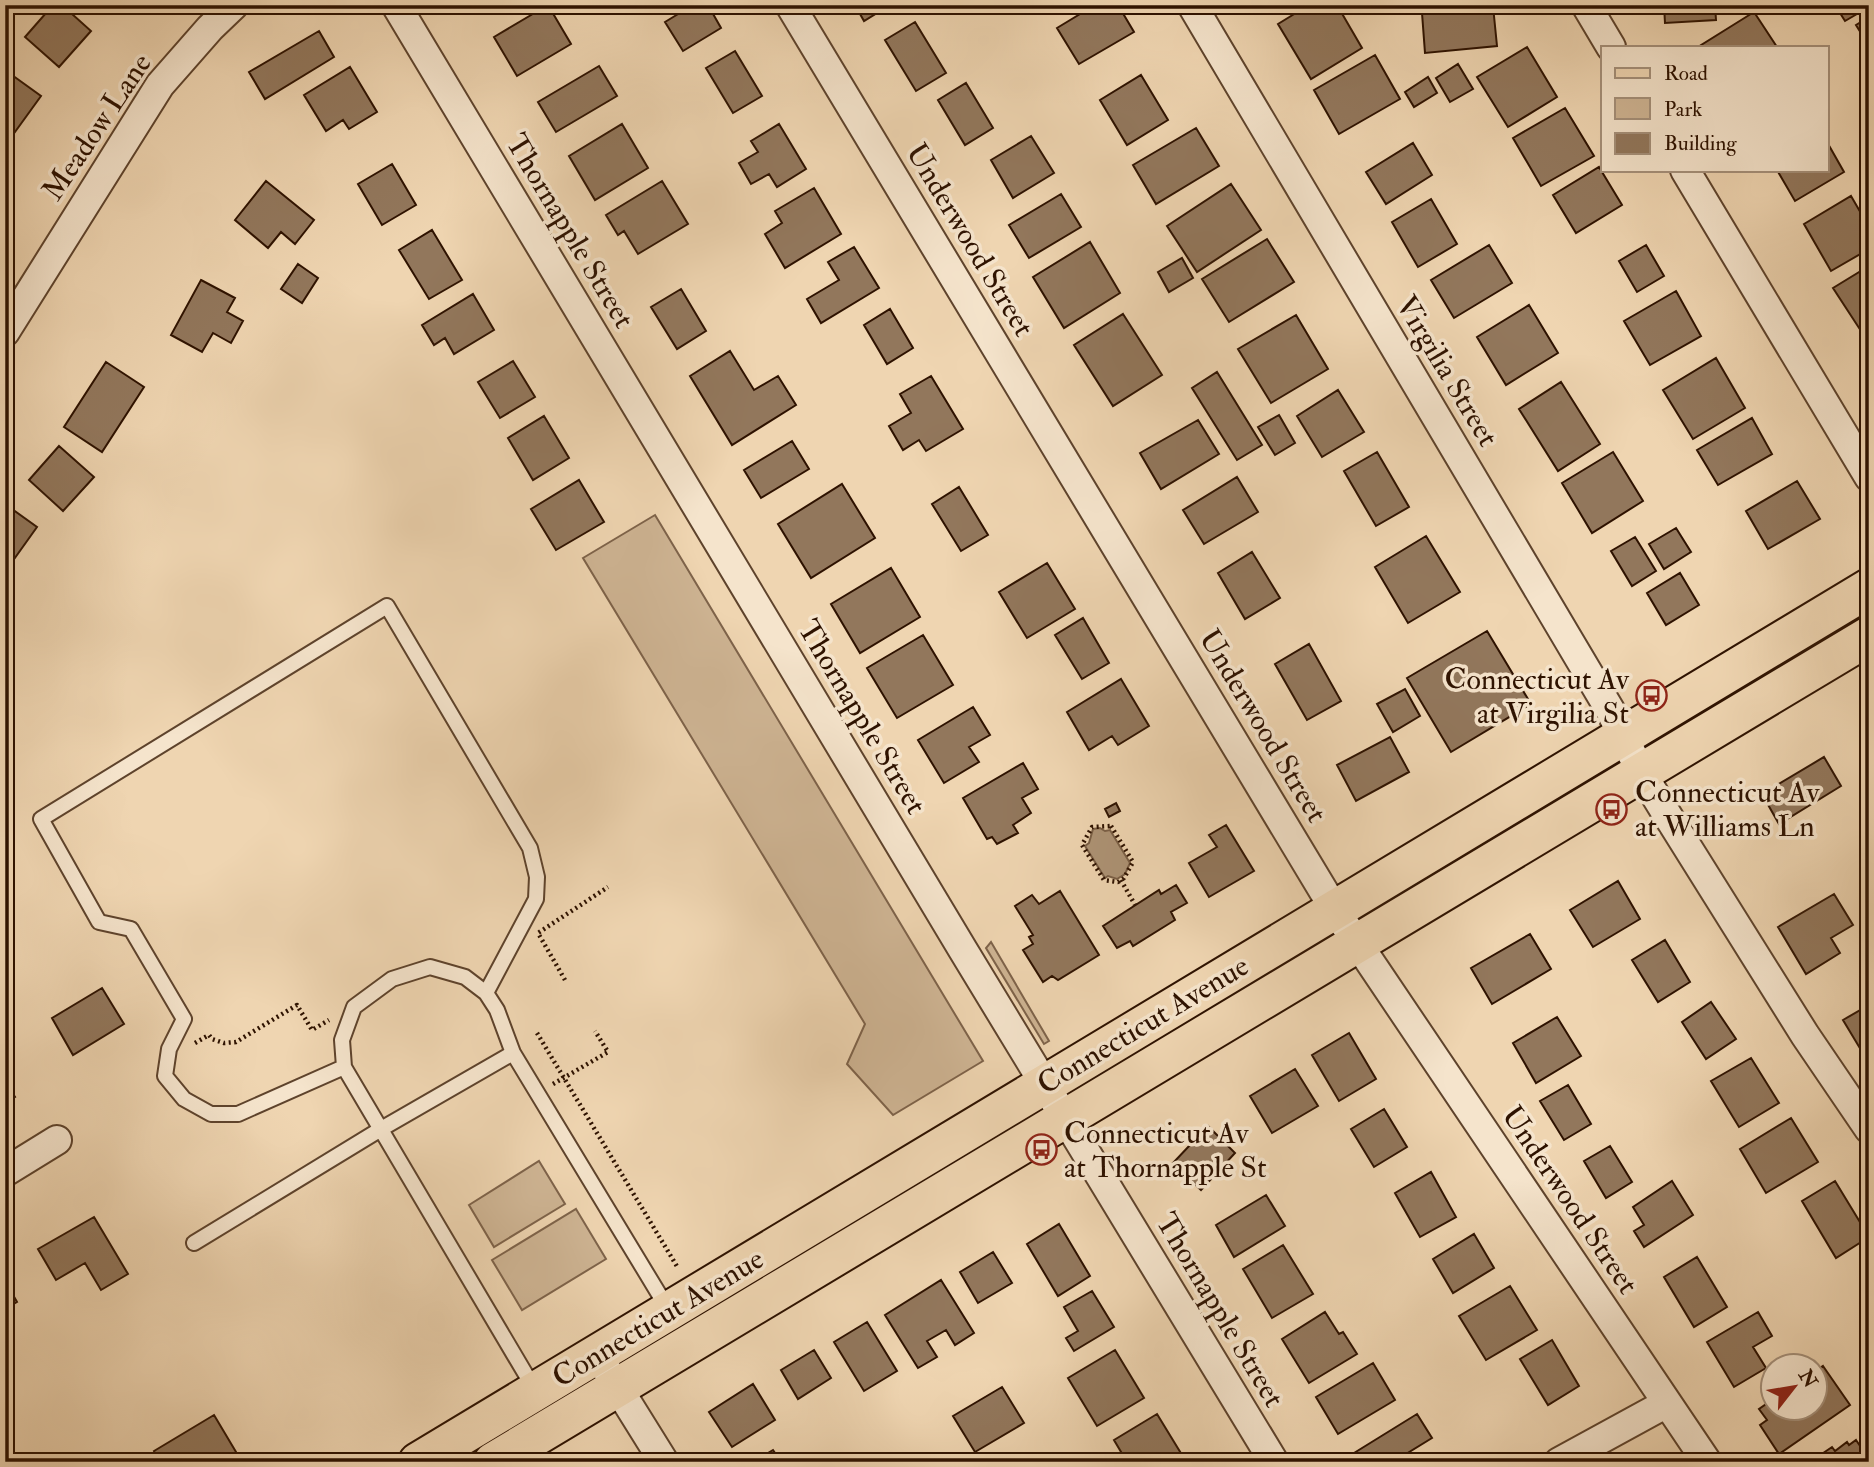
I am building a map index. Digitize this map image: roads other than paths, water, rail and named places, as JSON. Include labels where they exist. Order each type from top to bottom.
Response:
[{"type":"main road","name":"Connecticut Avenue","points":[[418,1462],[545,1407],[618,1387],[678,1327],[1045,1084],[1869,588]]},
{"type":"main road","name":"Connecticut Avenue","points":[[494,1462],[598,1354],[678,1327],[1065,1118],[1869,636]]},
{"type":"street","name":"Meadow Lane","points":[[8,321],[160,85],[234,5]]},
{"type":"street","name":"Thornapple Street","points":[[396,5],[1274,1462]]},
{"type":"street","name":"Underwood Street","points":[[790,5],[1335,910],[1707,1462]]},
{"type":"street","name":"Virgilia Street","points":[[1192,5],[1604,702],[1641,772],[1746,943],[1869,1129]]},
{"type":"street","points":[[1586,5],[1610,46]]},
{"type":"street","points":[[1686,172],[1869,477]]},
{"type":"street","points":[[5,1171],[57,1140]]},
{"type":"street","points":[[598,1354],[664,1462]]},
{"type":"street","points":[[1559,1462],[1667,1403]]},
{"type":"lane","points":[[344,1067],[238,1114],[211,1114],[184,1099],[165,1076],[169,1049],[184,1019],[131,929],[99,922],[41,819],[387,606],[530,848],[533,858],[537,877],[537,899],[486,992]]},
{"type":"lane","points":[[545,1407],[344,1067],[342,1040],[354,1007],[392,979],[430,967],[465,977],[486,992],[497,1010],[513,1053],[678,1327]]},
{"type":"lane","points":[[194,1243],[513,1053]]},
{"type":"place","name":"Connecticut Av at Virgilia St","points":[[1652,696]]},
{"type":"place","name":"Connecticut Av at Williams Ln","points":[[1612,809]]},
{"type":"place","name":"Connecticut Av at Thornapple St","points":[[1041,1150]]}]
